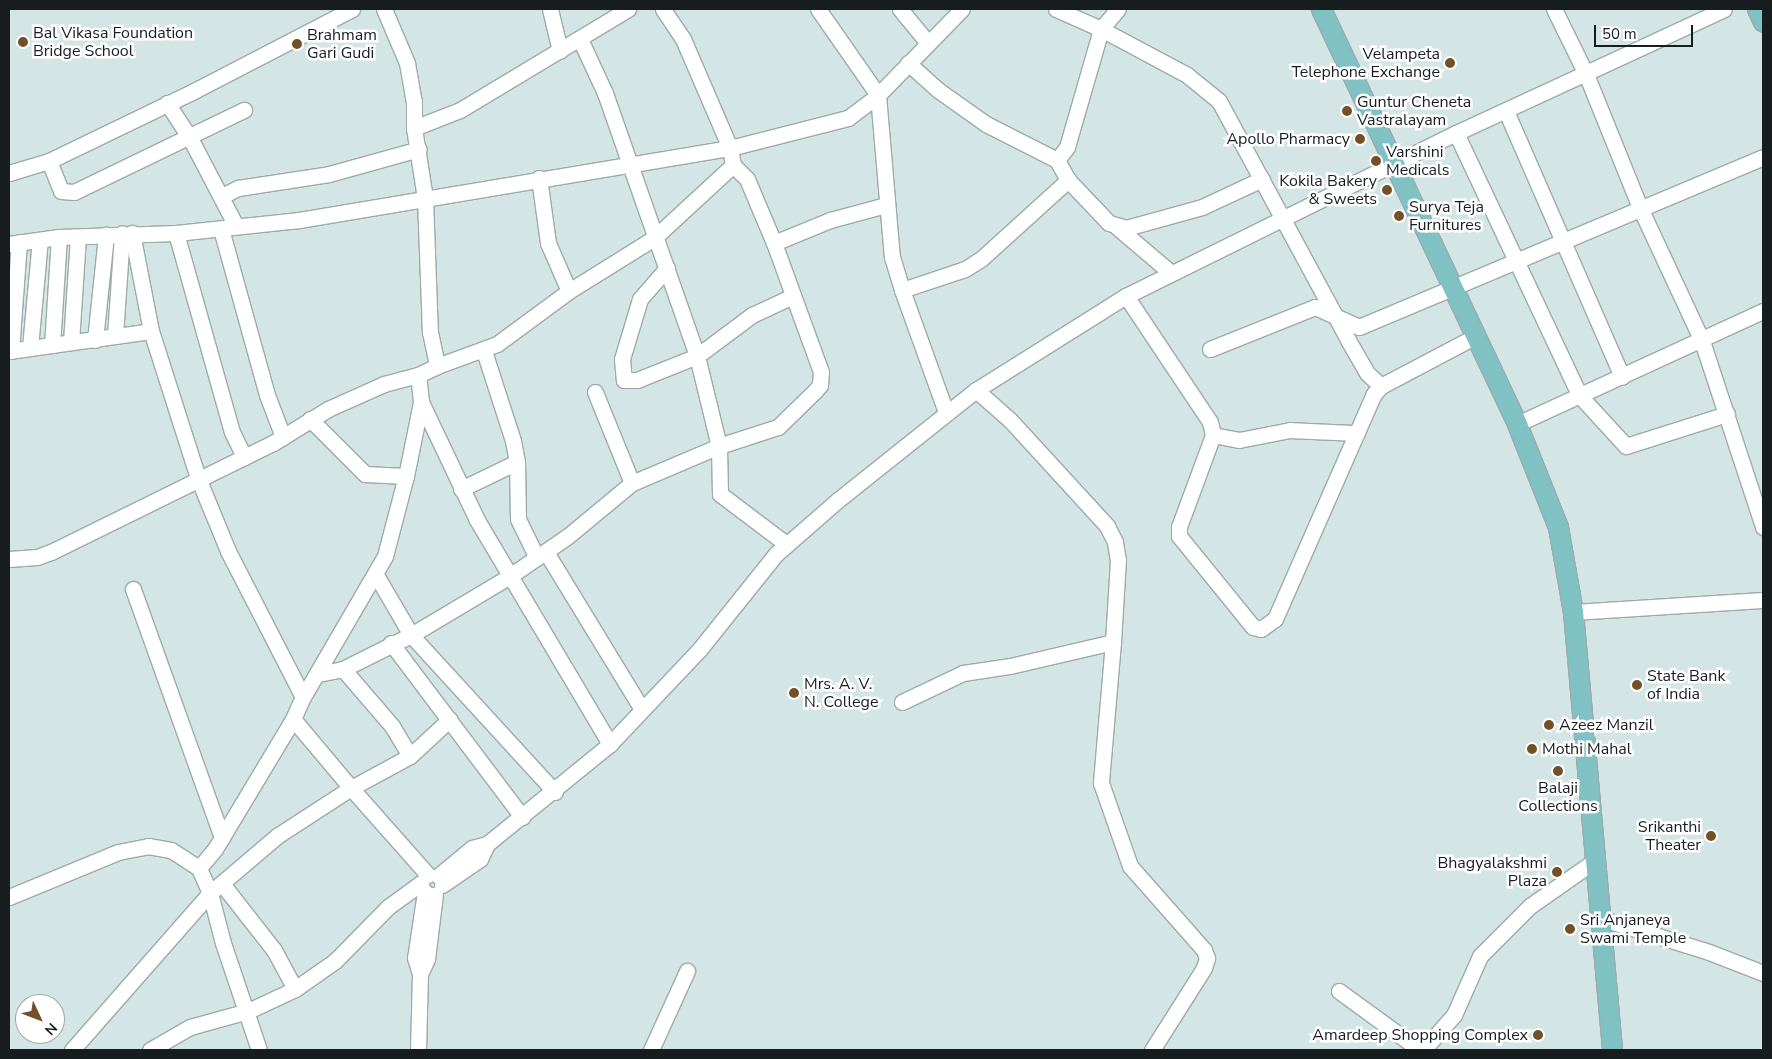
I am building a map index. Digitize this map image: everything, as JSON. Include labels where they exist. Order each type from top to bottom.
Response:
[{"type":"main road","points":[[1321,9],[1517,424],[1558,528],[1573,612],[1612,1050]]},
{"type":"main road","points":[[1758,9],[1763,22]]},
{"type":"street","points":[[9,173],[49,161],[352,9]]},
{"type":"street","points":[[384,9],[407,63],[414,128],[425,198],[430,332],[437,366]]},
{"type":"street","points":[[550,9],[560,50]]},
{"type":"street","points":[[414,128],[460,110],[628,9]]},
{"type":"street","points":[[318,674],[343,669],[411,635],[510,576],[541,555],[632,484],[719,446],[778,427],[820,385],[822,372],[774,243],[747,179],[733,166],[730,148],[683,39],[662,9]]},
{"type":"street","points":[[818,9],[878,95],[886,206],[893,265],[946,412]]},
{"type":"street","points":[[900,9],[928,43]]},
{"type":"street","points":[[151,330],[95,340],[10,351],[14,243],[59,237],[127,233],[176,233],[299,220],[539,178],[730,148],[841,121],[878,95],[962,9]]},
{"type":"street","points":[[1056,9],[1101,29],[1187,75],[1210,91],[1284,218],[1368,374],[1381,386]]},
{"type":"street","points":[[1057,160],[1067,147],[1101,29],[1118,9]]},
{"type":"street","points":[[1554,9],[1586,74],[1642,210],[1702,342],[1763,527]]},
{"type":"street","points":[[150,1050],[190,1027],[248,1011],[295,989],[335,962],[388,907],[431,884],[472,848],[487,844],[555,792],[610,744],[642,708],[699,650],[786,544],[946,412],[976,390],[1126,296],[1456,133],[1724,9]]},
{"type":"street","points":[[580,38],[605,93],[696,356],[719,446],[720,494],[786,544]]},
{"type":"street","points":[[908,63],[938,90],[986,124],[1057,160],[1068,180],[1117,227],[1172,273]]},
{"type":"street","points":[[167,103],[190,138],[222,196],[267,395],[283,437]]},
{"type":"street","points":[[49,161],[61,191],[74,192],[190,138],[244,110]]},
{"type":"street","points":[[1506,111],[1622,377]]},
{"type":"street","points":[[1456,133],[1580,396],[1626,446],[1727,414]]},
{"type":"street","points":[[222,196],[238,188],[329,174],[418,149]]},
{"type":"street","points":[[1210,348],[1315,307],[1359,327],[1454,290],[1763,157]]},
{"type":"street","points":[[9,559],[37,557],[51,552],[244,457],[283,437],[310,420],[384,384],[418,376],[437,366],[484,351],[569,291],[654,238],[733,166]]},
{"type":"street","points":[[539,178],[548,243],[569,291]]},
{"type":"street","points":[[1117,227],[1126,228],[1202,206],[1262,179]]},
{"type":"street","points":[[902,290],[965,269],[981,260],[1068,180]]},
{"type":"street","points":[[774,243],[830,220],[886,206]]},
{"type":"street","points":[[127,233],[151,330],[198,478],[228,550],[303,697]]},
{"type":"street","points":[[114,336],[127,233]]},
{"type":"street","points":[[176,233],[232,432],[244,457]]},
{"type":"street","points":[[95,340],[106,235]]},
{"type":"street","points":[[52,345],[59,237]]},
{"type":"street","points":[[71,342],[78,237]]},
{"type":"street","points":[[30,347],[40,240]]},
{"type":"street","points":[[667,268],[640,299],[622,359],[624,380],[637,380],[696,356],[752,315],[794,296]]},
{"type":"street","points":[[1126,296],[1210,422],[1213,435],[1179,527],[1179,536],[1253,627],[1261,629],[1275,619],[1374,394],[1381,386],[1476,336]]},
{"type":"street","points":[[1517,424],[1702,342],[1763,311]]},
{"type":"street","points":[[484,351],[517,462],[518,519],[642,708]]},
{"type":"street","points":[[199,868],[222,838],[293,719],[303,697],[376,575],[385,556],[406,476],[421,402],[418,376]]},
{"type":"street","points":[[976,390],[1010,420],[1107,526],[1115,542],[1118,560],[1101,783],[1130,866],[1204,950],[1207,958],[1204,968],[1152,1050]]},
{"type":"street","points":[[595,392],[632,484]]},
{"type":"street","points":[[421,402],[461,488],[510,576],[610,744]]},
{"type":"street","points":[[310,420],[365,474],[406,476]]},
{"type":"street","points":[[1213,435],[1239,440],[1290,430],[1357,433]]},
{"type":"street","points":[[461,488],[517,462]]},
{"type":"street","points":[[376,575],[411,635],[555,792]]},
{"type":"street","points":[[133,589],[222,838]]},
{"type":"street","points":[[1573,612],[1763,600]]},
{"type":"street","points":[[902,702],[963,673],[1010,666],[1113,642]]},
{"type":"street","points":[[392,643],[522,817]]},
{"type":"street","points":[[343,669],[392,726],[410,756]]},
{"type":"street","points":[[293,719],[431,884]]},
{"type":"street","points":[[72,1050],[216,889],[277,836],[350,788],[410,756],[450,719]]},
{"type":"street","points":[[9,897],[118,852],[148,846],[171,850],[199,868],[216,889],[274,950],[295,989]]},
{"type":"street","points":[[1339,991],[1421,1050],[1454,1015],[1480,956],[1530,906],[1594,862]]},
{"type":"street","points":[[418,1050],[420,974],[415,958],[431,884]]},
{"type":"street","points":[[216,889],[222,944],[248,1011],[259,1050]]},
{"type":"street","points":[[1600,918],[1709,952],[1763,973]]},
{"type":"street","points":[[651,1050],[687,971]]},
{"type":"place","name":"Bal Vikasa Foundation Bridge School","points":[[23,42]]},
{"type":"place","name":"Brahmam Gari Gudi","points":[[297,44]]},
{"type":"place","name":"Velampeta Telephone Exchange","points":[[1450,63]]},
{"type":"place","name":"Guntur Cheneta Vastralayam","points":[[1347,111]]},
{"type":"place","name":"Apollo Pharmacy","points":[[1360,139]]},
{"type":"place","name":"Varshini Medicals","points":[[1376,161]]},
{"type":"place","name":"Kokila Bakery & Sweets","points":[[1387,190]]},
{"type":"place","name":"Surya Teja Furnitures","points":[[1399,216]]},
{"type":"place","name":"State Bank of India","points":[[1637,685]]},
{"type":"place","name":"Mrs. A. V. N. College","points":[[794,693]]},
{"type":"place","name":"Azeez Manzil","points":[[1549,725]]},
{"type":"place","name":"Mothi Mahal","points":[[1532,749]]},
{"type":"place","name":"Balaji Collections","points":[[1558,771]]},
{"type":"place","name":"Srikanthi Theater","points":[[1711,836]]},
{"type":"place","name":"Bhagyalakshmi Plaza","points":[[1557,872]]},
{"type":"place","name":"Sri Anjaneya Swami Temple","points":[[1570,929]]},
{"type":"place","name":"Amardeep Shopping Complex","points":[[1538,1035]]}]
